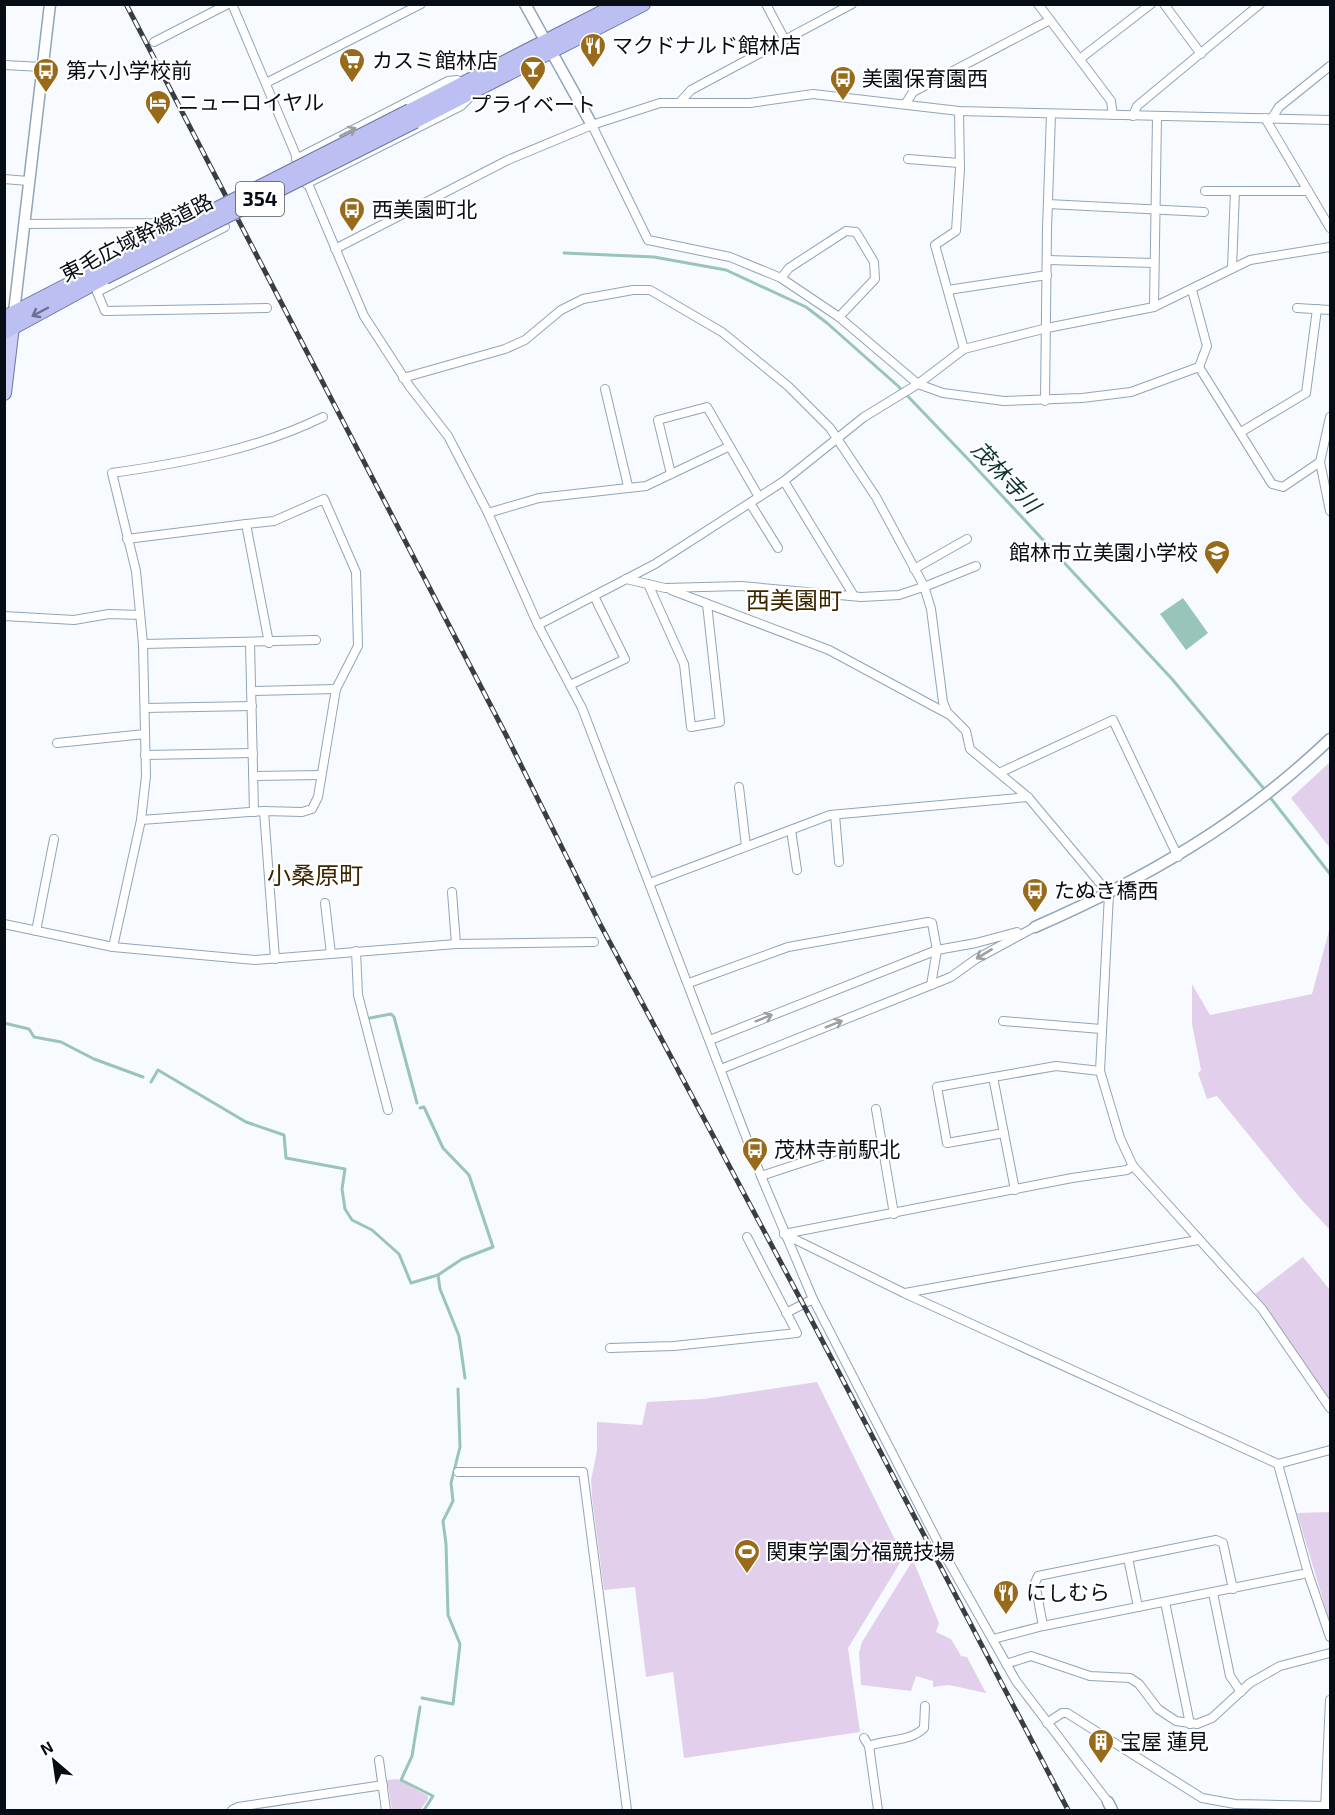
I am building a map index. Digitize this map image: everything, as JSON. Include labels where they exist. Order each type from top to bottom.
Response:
[{"type":"highway","name":"東毛広域幹線道路","points":[[9,322],[548,46],[620,4]]},
{"type":"highway","name":"東毛広域幹線道路","points":[[548,46],[643,4]]},
{"type":"main road","points":[[4,393],[9,322]]},
{"type":"street","points":[[9,322],[24,225],[50,4]]},
{"type":"street","points":[[154,42],[230,4],[266,83],[306,184],[367,322],[403,378],[448,436],[488,513],[538,625],[582,708],[761,1176],[813,1299],[872,1419],[1006,1664],[1025,1695],[1110,1806]]},
{"type":"street","points":[[266,83],[421,4]]},
{"type":"street","points":[[525,4],[592,125],[648,240],[730,256],[781,278],[839,317],[914,386],[1004,401],[1045,401],[1131,392],[1199,368]]},
{"type":"street","points":[[766,4],[785,40]]},
{"type":"street","points":[[681,101],[692,90],[852,4]]},
{"type":"street","points":[[1038,4],[1081,58],[1111,101],[1113,115]]},
{"type":"street","points":[[1081,58],[1151,4]]},
{"type":"street","points":[[1132,116],[1137,106],[1260,4]]},
{"type":"street","points":[[1166,5],[1201,54]]},
{"type":"street","points":[[906,104],[913,92],[1050,20]]},
{"type":"street","points":[[4,65],[42,67]]},
{"type":"street","points":[[1268,118],[1330,66]]},
{"type":"street","points":[[296,159],[448,81],[457,80],[471,86],[461,106],[306,184]]},
{"type":"street","points":[[335,249],[508,160],[592,125],[651,104],[681,101],[750,103],[813,94],[959,111],[1330,120]]},
{"type":"street","points":[[959,111],[956,231],[935,245],[964,349]]},
{"type":"street","points":[[1045,401],[1048,204],[1052,114]]},
{"type":"street","points":[[1154,307],[1157,117]]},
{"type":"street","points":[[1268,118],[1330,228]]},
{"type":"street","points":[[908,159],[959,163]]},
{"type":"street","points":[[4,178],[28,181]]},
{"type":"street","points":[[1205,190],[1308,191]]},
{"type":"street","points":[[1232,268],[1234,191]]},
{"type":"street","points":[[1048,204],[1204,212]]},
{"type":"street","points":[[24,225],[159,223],[180,216],[194,218],[214,232]]},
{"type":"street","points":[[159,223],[174,253]]},
{"type":"street","points":[[225,227],[97,292],[105,311],[267,308]]},
{"type":"street","points":[[781,278],[789,268],[846,231],[856,232],[874,262],[875,279],[839,317]]},
{"type":"street","points":[[538,625],[654,564],[784,481],[864,417],[914,386],[964,349],[1047,327],[1154,307],[1232,268],[1271,256],[1330,248]]},
{"type":"street","points":[[1047,260],[1154,263]]},
{"type":"street","points":[[948,290],[1047,275]]},
{"type":"street","points":[[403,378],[505,349],[525,340],[561,310],[583,299],[633,290],[650,290],[722,333],[776,375],[838,439],[876,497],[924,586],[932,609],[946,712],[966,731],[970,749],[1028,797],[1109,894],[1100,1071],[1120,1138],[1133,1166],[1262,1309],[1330,1408]]},
{"type":"street","points":[[1192,290],[1207,346],[1199,368]]},
{"type":"street","points":[[1297,308],[1330,310]]},
{"type":"street","points":[[1240,432],[1306,393],[1317,309]]},
{"type":"street","points":[[1199,368],[1272,484],[1283,487],[1320,462]]},
{"type":"street","points":[[605,389],[628,486]]},
{"type":"street","points":[[671,474],[658,420],[707,407],[728,447],[759,497]]},
{"type":"street","points":[[113,947],[141,820],[145,708],[143,644],[136,571],[112,473],[159,466],[277,438],[323,417]]},
{"type":"street","points":[[1330,417],[1320,462],[1330,512]]},
{"type":"street","points":[[488,513],[539,498],[628,486],[646,486],[728,447]]},
{"type":"street","points":[[784,481],[854,596]]},
{"type":"street","points":[[127,538],[274,521],[324,499],[356,572],[358,646],[336,689],[318,797],[312,809],[302,812],[259,812],[141,820]]},
{"type":"street","points":[[750,503],[778,548]]},
{"type":"street","points":[[246,524],[269,643]]},
{"type":"street","points":[[914,569],[967,539]]},
{"type":"street","points":[[665,588],[741,586],[854,596],[899,595],[976,566]]},
{"type":"street","points":[[626,579],[665,588],[829,650],[948,714],[946,712]]},
{"type":"street","points":[[648,584],[684,664],[692,727],[720,722],[707,604]]},
{"type":"street","points":[[570,685],[626,659],[594,596]]},
{"type":"street","points":[[4,616],[74,620],[109,615],[140,615]]},
{"type":"street","points":[[143,644],[269,643],[316,639]]},
{"type":"street","points":[[250,642],[253,776],[275,959]]},
{"type":"street","points":[[251,691],[336,689]]},
{"type":"street","points":[[145,708],[252,706]]},
{"type":"street","points":[[999,773],[1113,720],[1178,857]]},
{"type":"street","points":[[57,743],[145,734]]},
{"type":"street","points":[[721,1069],[951,977],[976,958],[1035,927],[1109,894],[1178,857],[1259,802],[1330,739]]},
{"type":"street","points":[[145,755],[253,753]]},
{"type":"street","points":[[253,776],[321,775]]},
{"type":"street","points":[[739,787],[746,846]]},
{"type":"street","points":[[650,883],[835,814],[1028,797]]},
{"type":"street","points":[[835,814],[839,862]]},
{"type":"street","points":[[792,830],[797,870]]},
{"type":"street","points":[[36,931],[54,839]]},
{"type":"street","points":[[452,892],[456,944]]},
{"type":"street","points":[[325,903],[331,954]]},
{"type":"street","points":[[688,983],[788,947],[928,922],[932,923],[937,950],[931,985]]},
{"type":"street","points":[[4,924],[113,947],[174,951],[232,959],[275,959],[456,944],[594,942]]},
{"type":"street","points":[[710,1040],[937,950],[976,943],[1035,927]]},
{"type":"street","points":[[356,951],[358,995],[388,1110]]},
{"type":"street","points":[[1003,1021],[1101,1029]]},
{"type":"street","points":[[1004,1132],[947,1143],[937,1088],[1056,1066],[1100,1071]]},
{"type":"street","points":[[993,1077],[1015,1190]]},
{"type":"street","points":[[876,1109],[894,1214]]},
{"type":"street","points":[[761,1176],[843,1149]]},
{"type":"street","points":[[784,1234],[1127,1170],[1133,1166]]},
{"type":"street","points":[[784,1234],[904,1293],[1278,1464],[1330,1449]]},
{"type":"street","points":[[610,1348],[674,1346],[797,1333],[747,1237]]},
{"type":"street","points":[[904,1293],[1198,1240]]},
{"type":"street","points":[[786,1313],[813,1299]]},
{"type":"street","points":[[1278,1464],[1308,1573],[1330,1637]]},
{"type":"street","points":[[458,1472],[583,1472],[627,1810]]},
{"type":"street","points":[[1043,1626],[1035,1583],[1038,1576],[1216,1540],[1222,1543],[1233,1588]]},
{"type":"street","points":[[1128,1558],[1138,1607]]},
{"type":"street","points":[[993,1640],[1043,1626],[1308,1573]]},
{"type":"street","points":[[1213,1593],[1230,1676],[1241,1692]]},
{"type":"street","points":[[1166,1602],[1190,1724]]},
{"type":"street","points":[[1006,1664],[1031,1656],[1090,1676],[1130,1678],[1139,1684],[1158,1709],[1176,1721],[1197,1724],[1212,1718],[1250,1683],[1280,1666],[1330,1653]]},
{"type":"street","points":[[1047,1723],[1062,1713],[1067,1713],[1202,1798],[1235,1804],[1325,1808],[1330,1701]]},
{"type":"street","points":[[878,1810],[867,1742],[916,1736],[924,1728],[925,1706]]},
{"type":"street","points":[[380,1760],[386,1810]]},
{"type":"street","points":[[232,1810],[238,1807],[382,1785]]},
{"type":"shaded area","points":[[1183,598],[1208,633],[1186,650],[1160,614]]},
{"type":"shaded area","points":[[1330,762],[1330,848],[1291,798]]},
{"type":"shaded area","points":[[1330,927],[1330,1230],[1301,1199],[1217,1096],[1207,1099],[1198,1073],[1201,1070],[1192,1024],[1192,984],[1210,1015],[1312,994]]},
{"type":"shaded area","points":[[1303,1257],[1330,1290],[1330,1400],[1255,1294]]},
{"type":"shaded area","name":"関東学園分福競技場","points":[[817,1382],[902,1554],[900,1563],[848,1648],[860,1732],[684,1758],[673,1672],[646,1677],[635,1587],[604,1590],[591,1480],[597,1451],[597,1422],[642,1425],[647,1402],[703,1399]]},
{"type":"shaded area","points":[[1330,1512],[1330,1623],[1297,1513]]},
{"type":"shaded area","points":[[913,1560],[939,1623],[936,1632],[951,1639],[961,1656],[967,1657],[986,1693],[949,1685],[933,1687],[933,1681],[916,1676],[911,1691],[861,1685],[859,1653],[862,1642]]},
{"type":"shaded area","points":[[397,1779],[428,1796],[420,1810],[392,1810],[387,1780]]},
{"type":"waterway","name":"茂林寺川","points":[[564,253],[654,257],[726,270],[806,307],[827,323],[898,386],[967,458],[1172,679],[1265,790]]},
{"type":"waterway","name":"茂林寺川","points":[[1269,796],[1330,874]]},
{"type":"waterway","points":[[370,1018],[391,1014],[394,1017],[417,1103]]},
{"type":"waterway","points":[[4,1023],[29,1029],[34,1037],[61,1042],[94,1059],[143,1077]]},
{"type":"waterway","points":[[151,1082],[158,1070],[246,1122],[284,1135],[286,1158],[345,1169],[342,1189],[345,1209],[352,1220],[372,1230],[399,1254],[411,1283],[438,1275]]},
{"type":"waterway","points":[[420,1108],[424,1107],[443,1148],[469,1175],[493,1247],[462,1259],[438,1275],[440,1289],[459,1336],[465,1378]]},
{"type":"waterway","points":[[422,1698],[453,1704],[460,1644],[448,1615],[443,1521],[453,1501],[451,1483],[460,1447],[458,1389]]},
{"type":"waterway","points":[[420,1707],[412,1756],[401,1780],[433,1796],[424,1810]]},
{"type":"railway","points":[[126,4],[506,735],[600,924],[803,1304],[1068,1810]]},
{"type":"place","name":"マクドナルド館林店","points":[[593,69]]},
{"type":"place","name":"カスミ館林店","points":[[352,84]]},
{"type":"place","name":"プライベート","points":[[533,92]]},
{"type":"place","name":"第六小学校前","points":[[46,94]]},
{"type":"place","name":"美園保育園西","points":[[843,102]]},
{"type":"place","name":"ニューロイヤル","points":[[158,126]]},
{"type":"place","name":"西美園町北","points":[[352,233]]},
{"type":"place","name":"館林市立美園小学校","points":[[1217,576]]},
{"type":"place","name":"たぬき橋西","points":[[1035,914]]},
{"type":"place","name":"茂林寺前駅北","points":[[755,1173]]},
{"type":"place","name":"関東学園分福競技場","points":[[747,1575]]},
{"type":"place","name":"にしむら","points":[[1006,1616]]},
{"type":"place","name":"宝屋 蓮見","points":[[1101,1765]]},
{"type":"district","name":"西美園町","points":[[794,601]]},
{"type":"district","name":"小桑原町","points":[[315,876]]}]
